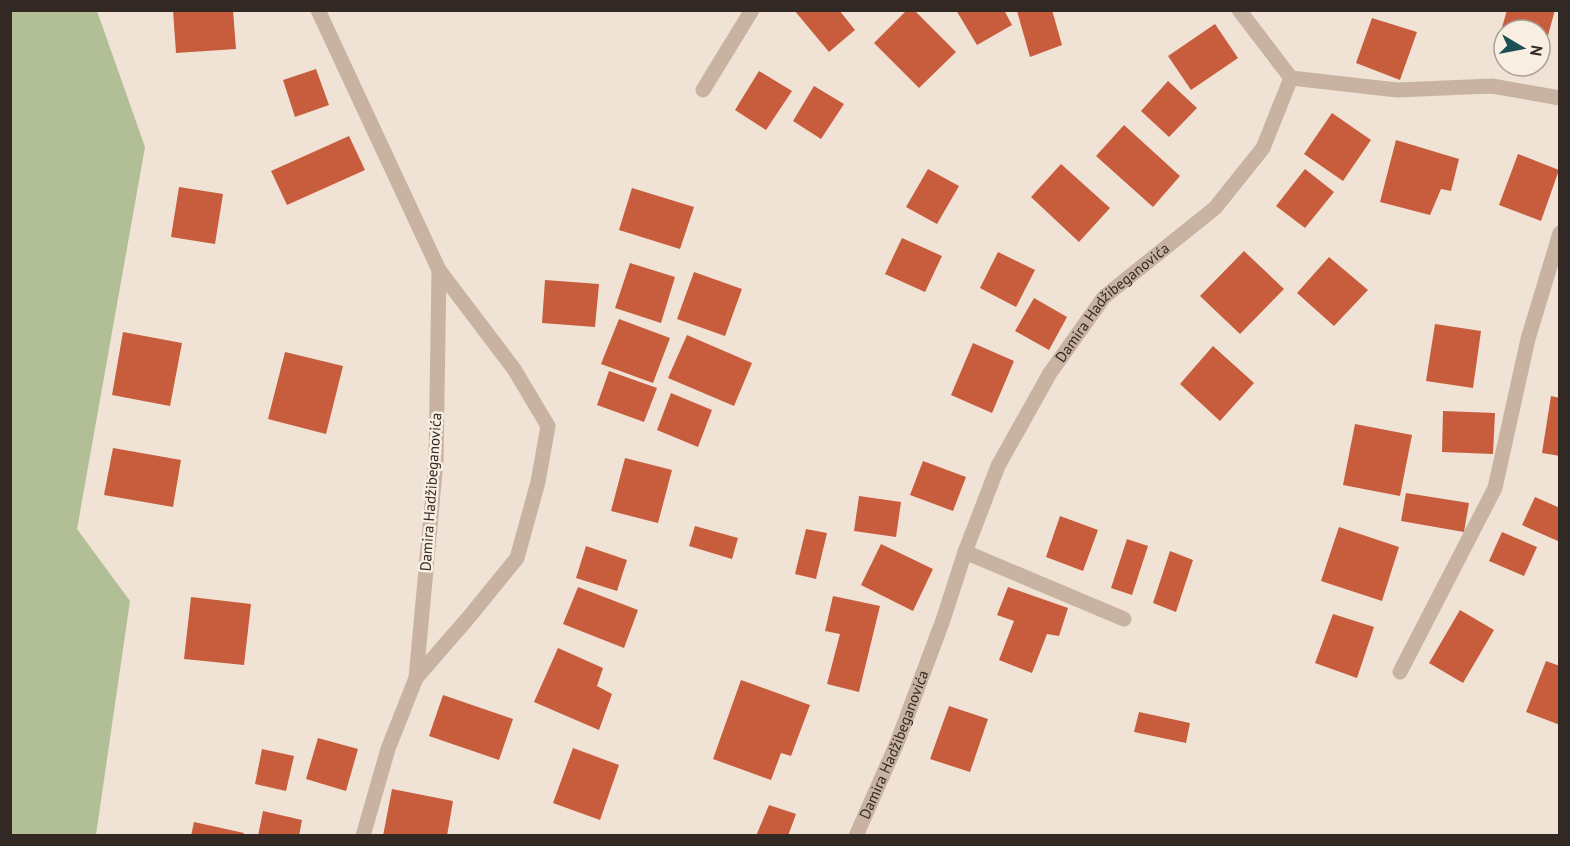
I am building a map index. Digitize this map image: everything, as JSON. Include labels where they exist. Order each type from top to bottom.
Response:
[{"type":"street","name":"Damira Hadžibeganovića","points":[[318,10],[439,270],[514,369],[548,426],[538,482],[517,558],[416,678]]},
{"type":"street","points":[[703,90],[752,10]]},
{"type":"street","points":[[1239,10],[1291,78],[1397,90],[1492,86],[1560,98]]},
{"type":"street","name":"Damira Hadžibeganovića","points":[[856,836],[897,743],[998,466],[1050,373],[1104,297],[1215,208],[1263,148],[1291,78]]},
{"type":"street","points":[[1400,672],[1495,488],[1528,339],[1560,233]]},
{"type":"street","name":"Damira Hadžibeganovića","points":[[363,836],[388,749],[416,678],[436,461],[439,270]]},
{"type":"street","points":[[965,552],[1124,619]]},
{"type":"green space","points":[[10,11],[97,11],[145,147],[77,529],[130,601],[96,835],[11,835]]},
{"type":"building","points":[[173,10],[233,10],[236,49],[176,53]]},
{"type":"building","points":[[794,10],[839,10],[855,30],[829,52]]},
{"type":"building","points":[[907,10],[914,10],[956,52],[919,88],[874,43]]},
{"type":"building","points":[[956,10],[1004,10],[1012,25],[977,45]]},
{"type":"building","points":[[1052,10],[1062,45],[1030,57],[1017,11]]},
{"type":"building","points":[[1507,10],[1555,10],[1552,21],[1552,18],[1505,18]]},
{"type":"building","points":[[1372,18],[1417,32],[1400,80],[1356,63]]},
{"type":"building","points":[[1215,24],[1238,58],[1191,90],[1168,56]]},
{"type":"building","points":[[316,69],[329,105],[295,117],[283,80]]},
{"type":"building","points":[[759,71],[792,91],[766,130],[735,110]]},
{"type":"building","points":[[1168,81],[1197,108],[1169,137],[1141,111]]},
{"type":"building","points":[[814,86],[844,104],[821,139],[793,121]]},
{"type":"building","points":[[1332,113],[1371,140],[1343,181],[1304,154]]},
{"type":"building","points":[[1124,125],[1180,176],[1153,207],[1096,156]]},
{"type":"building","points":[[349,136],[365,170],[287,205],[271,171]]},
{"type":"building","points":[[1396,140],[1459,159],[1451,191],[1441,189],[1430,215],[1380,202]]},
{"type":"building","points":[[1518,154],[1559,170],[1541,221],[1499,205]]},
{"type":"building","points":[[1061,164],[1110,208],[1079,242],[1031,197]]},
{"type":"building","points":[[928,169],[959,186],[937,224],[906,207]]},
{"type":"building","points":[[1305,169],[1334,192],[1305,228],[1276,206]]},
{"type":"building","points":[[179,187],[223,194],[215,244],[171,237]]},
{"type":"building","points":[[632,188],[694,207],[680,249],[619,230]]},
{"type":"building","points":[[902,238],[942,256],[925,292],[885,274]]},
{"type":"building","points":[[1244,251],[1284,289],[1240,334],[1200,296]]},
{"type":"building","points":[[998,252],[1035,270],[1016,307],[980,288]]},
{"type":"building","points":[[1329,257],[1368,290],[1334,326],[1297,293]]},
{"type":"building","points":[[630,263],[675,277],[661,323],[615,308]]},
{"type":"building","points":[[694,272],[742,289],[725,336],[677,319]]},
{"type":"building","points":[[545,280],[599,284],[595,327],[542,323]]},
{"type":"building","points":[[1034,298],[1067,317],[1049,350],[1015,331]]},
{"type":"building","points":[[619,319],[670,338],[653,383],[601,364]]},
{"type":"building","points":[[1435,324],[1481,331],[1473,388],[1426,381]]},
{"type":"building","points":[[123,332],[182,343],[170,406],[112,395]]},
{"type":"building","points":[[687,335],[752,363],[734,406],[668,378]]},
{"type":"building","points":[[973,343],[1014,361],[992,413],[951,395]]},
{"type":"building","points":[[1213,346],[1254,383],[1220,421],[1180,384]]},
{"type":"building","points":[[285,352],[343,366],[326,434],[268,419]]},
{"type":"building","points":[[609,371],[657,388],[644,422],[597,405]]},
{"type":"building","points":[[671,393],[712,410],[698,447],[657,430]]},
{"type":"building","points":[[1551,396],[1560,398],[1560,456],[1542,453]]},
{"type":"building","points":[[1443,411],[1495,413],[1493,454],[1442,452]]},
{"type":"building","points":[[1355,424],[1412,435],[1400,496],[1343,485]]},
{"type":"building","points":[[113,448],[181,460],[173,507],[104,495]]},
{"type":"building","points":[[625,458],[672,470],[658,523],[611,511]]},
{"type":"building","points":[[923,461],[966,477],[953,511],[910,495]]},
{"type":"building","points":[[1406,493],[1469,503],[1464,532],[1401,521]]},
{"type":"building","points":[[859,496],[901,502],[896,537],[854,531]]},
{"type":"building","points":[[1535,497],[1560,508],[1560,542],[1522,525]]},
{"type":"building","points":[[1060,516],[1098,530],[1083,571],[1046,557]]},
{"type":"building","points":[[695,526],[738,538],[732,559],[689,546]]},
{"type":"building","points":[[1339,527],[1399,547],[1382,601],[1321,581]]},
{"type":"building","points":[[806,529],[827,533],[816,579],[795,574]]},
{"type":"building","points":[[1502,532],[1537,547],[1524,576],[1489,561]]},
{"type":"building","points":[[1127,539],[1148,546],[1132,595],[1111,588]]},
{"type":"building","points":[[881,544],[933,569],[913,611],[861,585]]},
{"type":"building","points":[[586,546],[627,560],[617,591],[576,578]]},
{"type":"building","points":[[1170,551],[1193,560],[1176,612],[1153,603]]},
{"type":"building","points":[[578,587],[638,610],[624,648],[563,624]]},
{"type":"building","points":[[1008,587],[1068,608],[1059,636],[1047,634],[1032,673],[999,660],[1014,621],[997,615]]},
{"type":"building","points":[[833,596],[880,606],[859,692],[827,684],[840,634],[825,631]]},
{"type":"building","points":[[191,597],[251,604],[244,665],[184,659]]},
{"type":"building","points":[[1460,610],[1494,630],[1463,683],[1429,663]]},
{"type":"building","points":[[1333,614],[1374,627],[1357,678],[1315,663]]},
{"type":"building","points":[[558,648],[603,668],[597,686],[612,694],[599,730],[534,702]]},
{"type":"building","points":[[1546,661],[1560,666],[1560,725],[1526,712]]},
{"type":"building","points":[[741,680],[810,705],[791,756],[781,753],[771,780],[713,759]]},
{"type":"building","points":[[443,695],[513,719],[499,760],[429,736]]},
{"type":"building","points":[[949,706],[988,719],[970,772],[930,759]]},
{"type":"building","points":[[1139,712],[1190,723],[1186,743],[1134,732]]},
{"type":"building","points":[[318,738],[358,749],[346,791],[306,779]]},
{"type":"building","points":[[573,748],[619,765],[600,820],[553,803]]},
{"type":"building","points":[[262,749],[294,756],[286,791],[255,784]]},
{"type":"building","points":[[392,789],[453,801],[447,836],[383,836]]},
{"type":"building","points":[[769,805],[796,814],[788,836],[756,836]]},
{"type":"building","points":[[263,811],[302,820],[299,836],[258,836]]},
{"type":"building","points":[[194,822],[244,833],[243,836],[191,836]]}]
